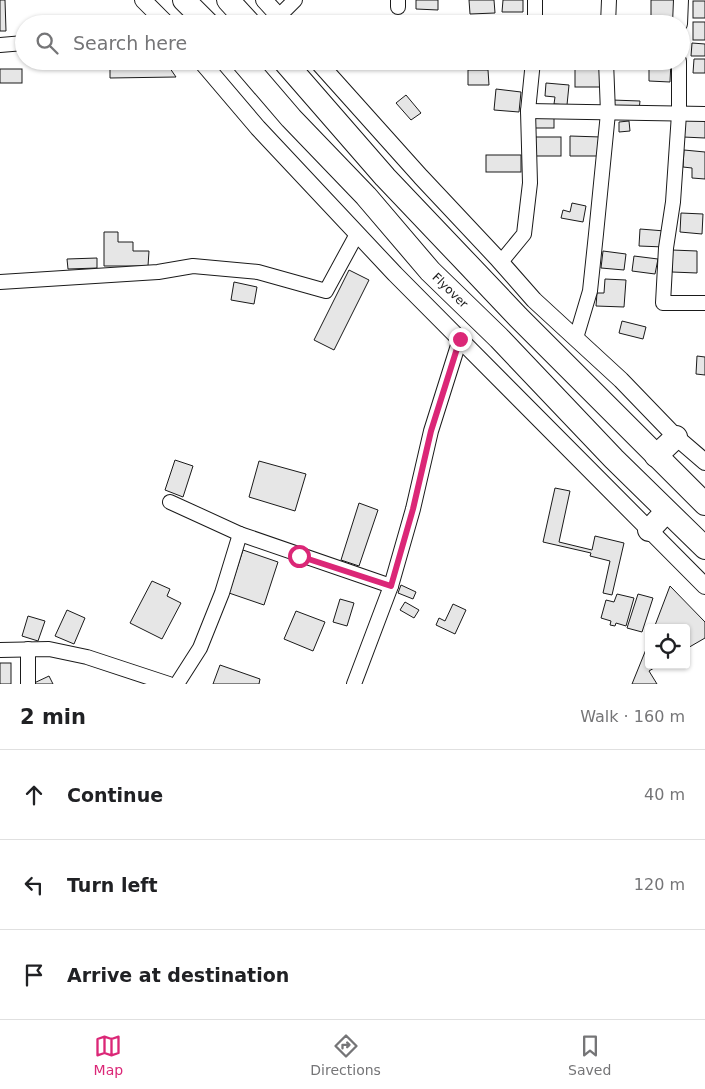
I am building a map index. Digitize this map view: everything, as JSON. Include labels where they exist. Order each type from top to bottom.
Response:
[{"type":"highway","points":[[184,0],[199,15]]},
{"type":"highway","points":[[228,0],[242,15]]},
{"type":"highway","name":"Flyover","points":[[250,70],[291,118],[366,196],[430,271],[499,338],[666,512],[705,548]]},
{"type":"highway","points":[[292,70],[384,177],[518,316],[705,504]]},
{"type":"highway","points":[[656,456],[676,437]]},
{"type":"highway","points":[[649,530],[666,512]]},
{"type":"street","points":[[143,0],[158,15]]},
{"type":"street","points":[[264,0],[278,15]]},
{"type":"street","points":[[285,15],[295,0]]},
{"type":"street","points":[[535,0],[535,15]]},
{"type":"street","points":[[608,15],[609,0]]},
{"type":"street","points":[[680,15],[681,0]]},
{"type":"street","points":[[0,45],[15,44]]},
{"type":"street","points":[[208,70],[258,128],[357,234],[705,586]]},
{"type":"street","points":[[325,70],[534,300],[576,338],[676,437],[704,457]]},
{"type":"street","points":[[501,262],[524,234],[530,183],[528,111],[532,70]]},
{"type":"street","points":[[576,338],[590,290],[608,113],[606,70]]},
{"type":"street","points":[[680,70],[673,202],[666,248],[663,303],[705,303]]},
{"type":"street","points":[[528,111],[705,114]]},
{"type":"street","points":[[0,282],[158,272],[193,266],[258,272],[326,290],[357,234]]},
{"type":"street","points":[[354,684],[391,586],[413,509],[431,431],[460,339]]},
{"type":"street","points":[[170,502],[240,534],[391,586]]},
{"type":"street","points":[[177,684],[200,648],[222,592],[240,534]]},
{"type":"street","points":[[28,649],[28,684]]},
{"type":"street","points":[[0,650],[49,649],[88,657],[169,684]]},
{"type":"building","points":[[0,0],[5,0],[6,31],[0,31]]},
{"type":"building","points":[[416,0],[438,0],[438,10],[416,9]]},
{"type":"building","points":[[469,0],[494,0],[495,13],[470,14]]},
{"type":"building","points":[[503,0],[523,0],[523,12],[502,12]]},
{"type":"building","points":[[651,0],[675,0],[675,15],[651,15]]},
{"type":"building","points":[[693,1],[705,1],[705,18],[693,18]]},
{"type":"building","points":[[693,22],[705,22],[705,40],[693,40]]},
{"type":"building","points":[[692,43],[705,44],[705,56],[691,56]]},
{"type":"building","points":[[694,59],[705,59],[705,73],[693,73]]},
{"type":"building","points":[[0,69],[22,70],[22,83],[0,83]]},
{"type":"building","points":[[110,70],[171,70],[176,77],[110,78]]},
{"type":"building","points":[[468,70],[488,70],[489,85],[468,85]]},
{"type":"building","points":[[575,70],[602,70],[602,87],[575,87]]},
{"type":"building","points":[[649,70],[671,70],[670,82],[649,81]]},
{"type":"building","points":[[546,83],[569,85],[567,105],[554,104],[555,97],[545,96]]},
{"type":"building","points":[[496,89],[521,92],[519,112],[494,110]]},
{"type":"building","points":[[406,95],[421,113],[411,120],[396,103]]},
{"type":"building","points":[[612,100],[640,101],[639,110],[612,109]]},
{"type":"building","points":[[684,116],[705,116],[705,138],[683,137]]},
{"type":"building","points":[[534,118],[554,118],[554,128],[534,128]]},
{"type":"building","points":[[629,121],[630,131],[619,132],[619,122]]},
{"type":"building","points":[[570,136],[601,137],[600,156],[570,156]]},
{"type":"building","points":[[535,137],[561,137],[561,156],[535,156]]},
{"type":"building","points":[[684,150],[705,152],[705,179],[692,178],[692,168],[683,167]]},
{"type":"building","points":[[486,155],[521,155],[521,172],[486,172]]},
{"type":"building","points":[[572,203],[586,206],[583,222],[561,218],[563,210],[570,212]]},
{"type":"building","points":[[681,213],[703,214],[702,234],[680,232]]},
{"type":"building","points":[[640,229],[665,231],[664,247],[639,246]]},
{"type":"building","points":[[104,232],[118,232],[118,242],[133,242],[133,251],[149,251],[148,266],[104,266]]},
{"type":"building","points":[[672,250],[697,251],[697,273],[672,272]]},
{"type":"building","points":[[603,251],[626,254],[624,270],[601,268]]},
{"type":"building","points":[[634,256],[658,259],[655,274],[632,271]]},
{"type":"building","points":[[97,258],[97,268],[68,269],[67,259]]},
{"type":"building","points":[[349,270],[369,280],[334,350],[314,340]]},
{"type":"building","points":[[605,279],[626,280],[624,307],[596,306],[597,293],[604,293]]},
{"type":"building","points":[[234,282],[257,287],[254,304],[231,300]]},
{"type":"building","points":[[622,321],[646,327],[643,339],[619,333]]},
{"type":"building","points":[[697,356],[705,357],[705,375],[696,374]]},
{"type":"building","points":[[175,460],[193,466],[183,497],[165,490]]},
{"type":"building","points":[[259,461],[306,474],[295,511],[249,497]]},
{"type":"building","points":[[555,488],[570,491],[559,542],[592,550],[595,536],[624,543],[612,595],[603,593],[610,561],[590,556],[591,553],[543,542]]},
{"type":"building","points":[[359,503],[378,510],[359,566],[341,560]]},
{"type":"building","points":[[243,550],[278,562],[264,605],[229,593]]},
{"type":"building","points":[[152,581],[170,589],[167,596],[181,603],[162,639],[130,623]]},
{"type":"building","points":[[401,585],[416,592],[413,599],[398,593]]},
{"type":"building","points":[[670,586],[705,622],[705,638],[690,647],[690,624],[656,624]]},
{"type":"building","points":[[617,594],[634,598],[626,626],[616,623],[615,626],[610,625],[611,621],[601,618],[606,600],[614,602]]},
{"type":"building","points":[[638,594],[653,598],[642,632],[627,628]]},
{"type":"building","points":[[340,599],[354,603],[347,626],[333,622]]},
{"type":"building","points":[[405,602],[419,610],[414,618],[400,610]]},
{"type":"building","points":[[453,604],[466,610],[455,634],[436,625],[439,618],[445,621]]},
{"type":"building","points":[[67,610],[85,618],[74,644],[55,636]]},
{"type":"building","points":[[296,611],[325,622],[313,651],[284,639]]},
{"type":"building","points":[[28,616],[45,621],[38,641],[22,636]]},
{"type":"building","points":[[645,652],[645,669],[652,669],[649,671],[657,684],[632,684]]},
{"type":"building","points":[[0,663],[11,663],[11,684],[0,684]]},
{"type":"building","points":[[220,665],[260,679],[259,684],[213,684]]},
{"type":"building","points":[[49,676],[53,684],[32,684]]},
{"type":"route","points":[[299,556],[391,586],[413,509],[431,431],[460,339]]}]
